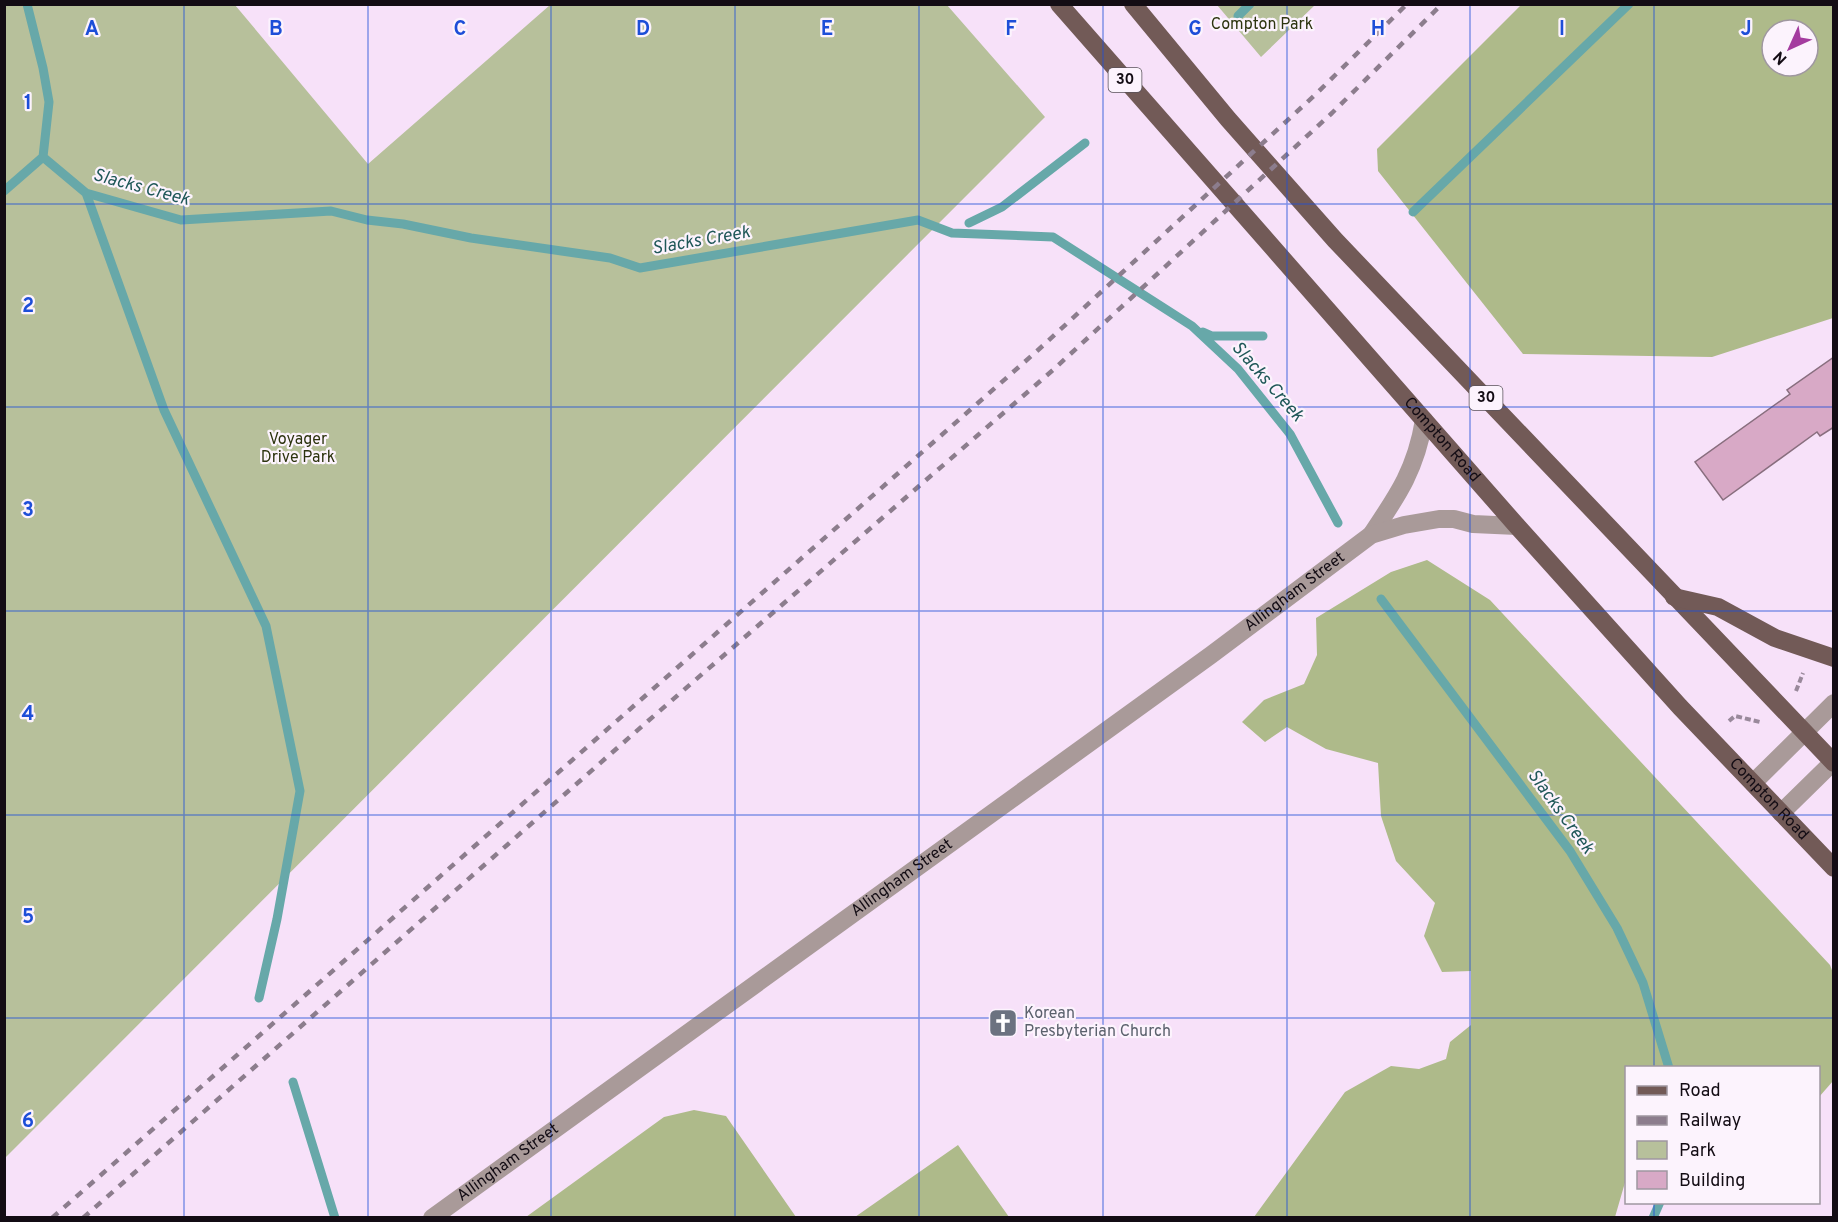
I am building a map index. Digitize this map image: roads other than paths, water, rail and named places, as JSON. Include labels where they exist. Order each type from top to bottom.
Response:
[{"type":"main road","name":"Compton Road","points":[[1059,4],[1517,526],[1680,707],[1833,868]]},
{"type":"main road","name":"30","points":[[1133,4],[1228,119],[1335,240],[1833,762]]},
{"type":"main road","points":[[1674,597],[1718,607],[1775,638],[1833,658]]},
{"type":"street","name":"Allingham Street","points":[[1371,536],[1410,472],[1424,420]]},
{"type":"street","name":"Allingham Street","points":[[432,1218],[1211,655],[1371,536],[1404,525],[1439,519],[1454,519],[1473,524],[1517,526]]},
{"type":"street","points":[[1753,783],[1833,703]]},
{"type":"street","points":[[1781,813],[1833,762]]},
{"type":"waterway","name":"Slacks Creek","points":[[27,4],[49,102],[43,157],[86,193],[181,220],[331,211],[367,220],[403,224],[471,238],[610,258],[640,268],[918,220],[952,233],[1053,237],[1192,326],[1238,369],[1290,434],[1338,523]]},
{"type":"waterway","points":[[1238,16],[1250,4]]},
{"type":"waterway","points":[[1413,212],[1629,4]]},
{"type":"waterway","points":[[969,223],[1002,207],[1085,143]]},
{"type":"waterway","points":[[4,191],[43,157]]},
{"type":"waterway","points":[[86,193],[164,410],[266,626],[300,791],[277,919],[259,998]]},
{"type":"waterway","points":[[1203,332],[1212,336],[1263,336]]},
{"type":"waterway","name":"Slacks Creek","points":[[1381,599],[1570,851],[1617,928],[1643,983],[1668,1066]]},
{"type":"waterway","points":[[293,1082],[335,1218]]},
{"type":"waterway","name":"Slacks Creek","points":[[1653,1218],[1659,1204]]},
{"type":"railway","points":[[52,1218],[1037,351],[1316,94],[1407,4]]},
{"type":"railway","points":[[83,1218],[648,721],[1053,370],[1332,113],[1442,4]]},
{"type":"place","name":"Korean Presbyterian Church","points":[[1003,1023]]},
{"type":"park label","name":"Compton Park","points":[[1262,25]]},
{"type":"park label","name":"Voyager Drive Park","points":[[298,449]]}]
